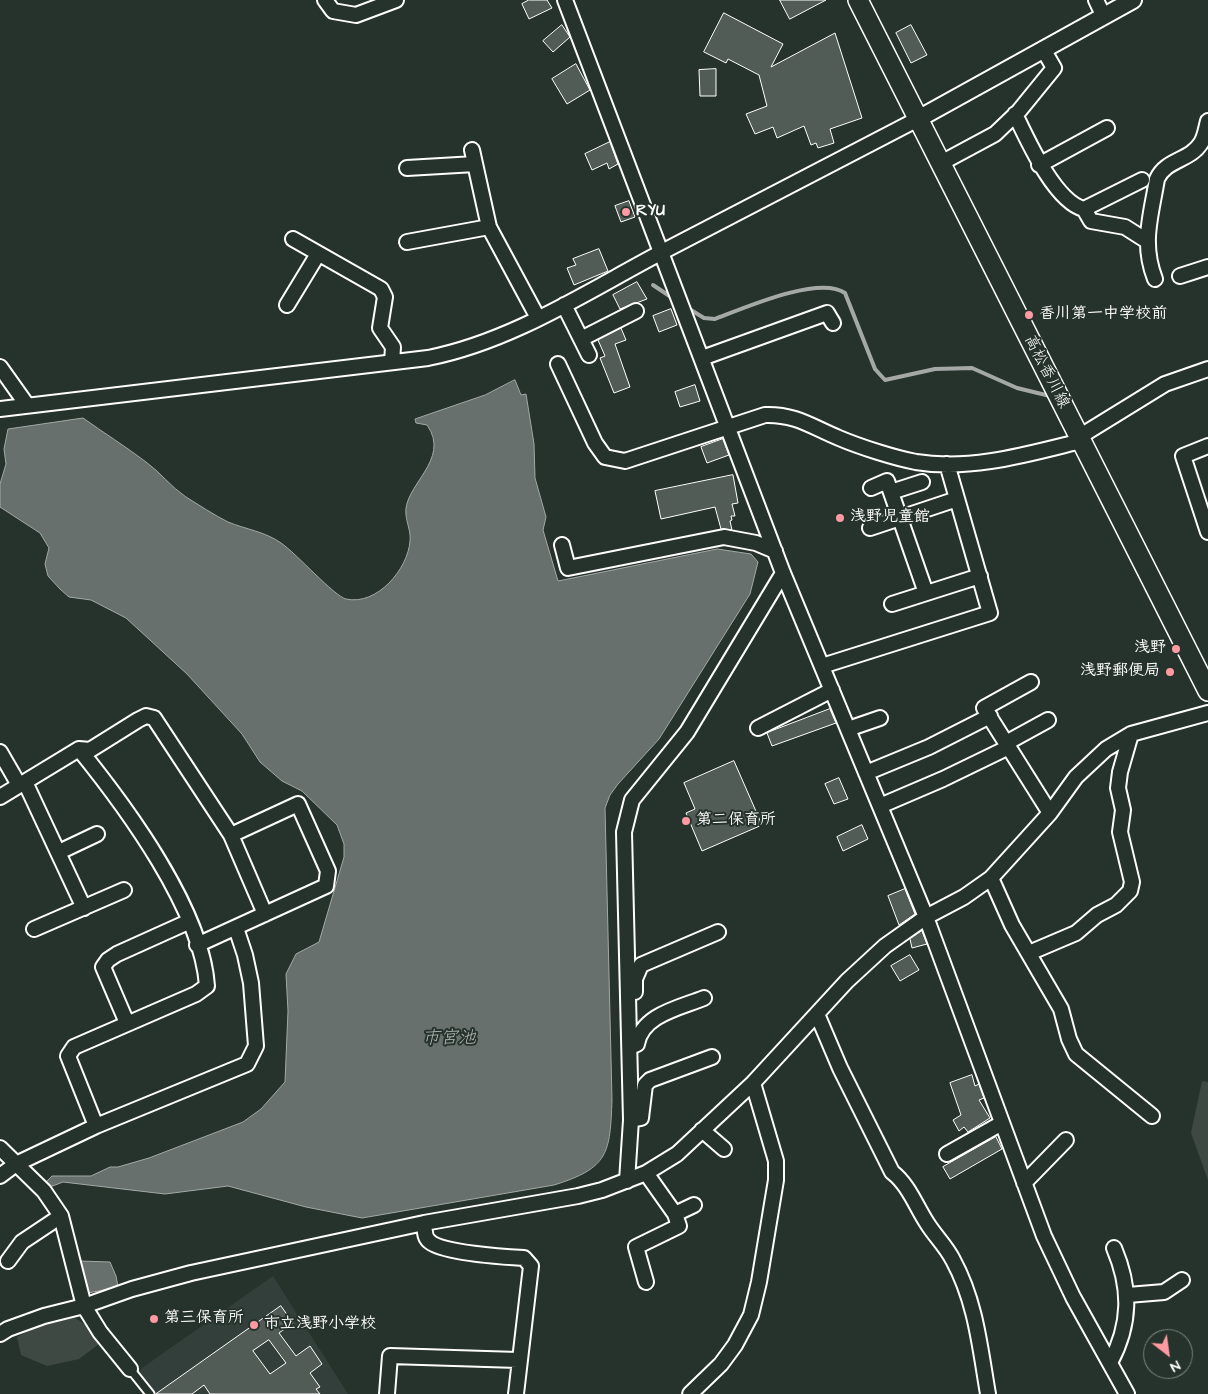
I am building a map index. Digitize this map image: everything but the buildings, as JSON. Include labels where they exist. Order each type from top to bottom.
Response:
[{"type":"main road","name":"高松香川線","points":[[858,0],[1208,691]]},
{"type":"street","points":[[325,0],[333,11],[356,15],[396,0]]},
{"type":"street","points":[[565,0],[783,573],[926,917],[1024,1183],[1061,1274],[1127,1394]]},
{"type":"street","points":[[1096,0],[1104,15]]},
{"type":"street","points":[[0,409],[428,358],[462,351],[489,342],[564,305],[662,252],[918,120],[1042,49],[1133,0]]},
{"type":"street","points":[[941,163],[995,134],[1015,114],[1054,68],[1042,49]]},
{"type":"street","points":[[1015,114],[1039,165],[1074,207],[1084,209],[1142,180]]},
{"type":"street","points":[[1156,279],[1151,267],[1147,242],[1156,179],[1161,170],[1195,151],[1202,143],[1208,121]]},
{"type":"street","points":[[1039,165],[1107,128]]},
{"type":"street","points":[[407,168],[473,157],[489,227],[538,318]]},
{"type":"street","points":[[1084,209],[1091,221],[1125,227],[1147,242]]},
{"type":"street","points":[[407,242],[489,227]]},
{"type":"street","points":[[293,239],[381,289],[385,297],[380,328],[393,347],[392,362]]},
{"type":"street","points":[[287,305],[318,254]]},
{"type":"street","points":[[1180,276],[1208,267]]},
{"type":"street","points":[[564,305],[589,355]]},
{"type":"street","points":[[581,339],[636,311]]},
{"type":"street","points":[[702,358],[827,313],[833,322]]},
{"type":"street","points":[[558,364],[595,443],[605,457],[625,461],[764,415],[782,415],[795,418],[840,439],[916,462],[947,464],[994,461],[1080,439],[1165,384],[1208,369]]},
{"type":"street","points":[[0,367],[27,405]]},
{"type":"street","points":[[1208,446],[1183,456],[1202,495],[1208,532]]},
{"type":"street","points":[[822,666],[990,613],[947,464]]},
{"type":"street","points":[[871,488],[887,481],[926,593]]},
{"type":"street","points":[[891,492],[922,482]]},
{"type":"street","points":[[870,528],[957,499]]},
{"type":"street","points":[[562,545],[568,568],[724,537],[756,543],[775,550]]},
{"type":"street","points":[[627,1181],[631,1120],[624,832],[632,800],[687,732],[783,573]]},
{"type":"street","points":[[892,604],[980,576]]},
{"type":"street","points":[[1032,682],[984,708],[1050,812]]},
{"type":"street","points":[[758,728],[832,690]]},
{"type":"street","points":[[0,1334],[8,1328],[44,1316],[84,1306],[132,1289],[191,1273],[424,1223],[578,1196],[646,1173],[677,1154],[752,1083],[847,981],[885,946],[926,917],[964,897],[991,878],[1050,812],[1076,777],[1106,750],[1131,734],[1208,713]]},
{"type":"street","points":[[0,796],[79,749],[90,750],[138,720],[146,716],[154,718],[231,835],[265,914]]},
{"type":"street","points":[[866,773],[929,747],[990,716]]},
{"type":"street","points":[[848,729],[880,718]]},
{"type":"street","points":[[880,806],[1007,745],[1048,720]]},
{"type":"street","points":[[1029,952],[1076,933],[1097,915],[1116,905],[1130,891],[1132,882],[1120,832],[1123,810],[1118,788],[1120,772],[1131,734]]},
{"type":"street","points":[[79,749],[102,777],[154,852],[175,890],[206,969],[207,986],[196,994],[74,1047],[68,1056],[96,1126]]},
{"type":"street","points":[[0,752],[22,784],[59,852],[84,908]]},
{"type":"street","points":[[197,944],[326,886],[328,871],[298,804],[231,835]]},
{"type":"street","points":[[59,852],[97,834]]},
{"type":"street","points":[[991,878],[1012,925],[1061,1009],[1069,1039],[1076,1054],[1152,1116]]},
{"type":"street","points":[[34,929],[124,890]]},
{"type":"street","points":[[127,1023],[103,967],[108,960],[117,954],[188,922]]},
{"type":"street","points":[[0,1176],[16,1164],[96,1126],[246,1064],[256,1046],[250,983],[245,955],[236,928]]},
{"type":"street","points":[[628,996],[635,992],[635,979],[641,964],[718,932]]},
{"type":"street","points":[[629,1047],[636,1044],[638,1033],[648,1021],[704,998]]},
{"type":"street","points":[[816,1014],[840,1068],[892,1172],[900,1178],[928,1225],[942,1241],[966,1286],[973,1311],[988,1394]]},
{"type":"street","points":[[631,1120],[641,1118],[645,1085],[650,1080],[712,1058]]},
{"type":"street","points":[[690,1394],[721,1364],[735,1345],[751,1315],[759,1282],[776,1180],[776,1161],[752,1083]]},
{"type":"street","points":[[947,1154],[1002,1123]]},
{"type":"street","points":[[702,1130],[724,1149]]},
{"type":"street","points":[[1024,1183],[1066,1140]]},
{"type":"street","points":[[0,1148],[44,1191],[61,1216],[84,1306],[100,1332],[130,1369]]},
{"type":"street","points":[[646,1173],[675,1214],[679,1226],[636,1247],[646,1282]]},
{"type":"street","points":[[675,1214],[694,1205]]},
{"type":"street","points":[[8,1261],[22,1242],[61,1216]]},
{"type":"street","points":[[424,1223],[426,1237],[434,1245],[482,1255],[524,1258],[529,1262],[532,1271],[518,1360],[516,1394]]},
{"type":"street","points":[[1110,1363],[1118,1349],[1128,1295],[1124,1271],[1114,1248]]},
{"type":"street","points":[[1128,1295],[1164,1292],[1182,1280]]},
{"type":"street","points":[[387,1394],[390,1356],[518,1360]]},
{"type":"lane","points":[[130,1369],[150,1394]]},
{"type":"shaded area","points":[[1202,1081],[1208,1082],[1208,1180],[1191,1133]]},
{"type":"shaded area","name":"市立浅野小学校","points":[[273,1276],[348,1394],[147,1394],[132,1375]]},
{"type":"shaded area","points":[[75,1318],[88,1326],[99,1344],[79,1359],[47,1366],[21,1355],[17,1337],[41,1324]]},
{"type":"water","name":"市宮池","points":[[515,380],[521,395],[526,394],[534,444],[535,478],[546,517],[543,530],[558,581],[717,549],[751,554],[758,562],[750,594],[659,739],[618,784],[610,795],[605,808],[612,1100],[610,1133],[603,1156],[596,1165],[586,1172],[554,1185],[362,1218],[306,1207],[228,1186],[165,1194],[63,1182],[50,1187],[45,1183],[52,1176],[91,1176],[110,1167],[118,1167],[149,1158],[243,1122],[261,1109],[285,1082],[288,1011],[286,974],[296,954],[319,942],[344,857],[344,844],[337,825],[302,791],[282,781],[260,762],[242,734],[187,674],[126,618],[91,600],[69,597],[48,576],[45,564],[49,548],[40,533],[0,507],[0,484],[6,464],[4,449],[8,429],[83,418],[146,462],[186,497],[228,522],[275,539],[288,548],[340,596],[346,599],[358,600],[369,597],[389,583],[404,563],[408,552],[410,538],[406,515],[407,504],[434,450],[433,438],[427,425],[416,423],[415,419],[485,395]]},
{"type":"water","points":[[79,1261],[110,1262],[118,1287],[88,1293],[85,1290]]},
{"type":"waterway","points":[[653,285],[674,299]]},
{"type":"waterway","points":[[686,307],[704,318],[715,319],[762,301],[800,290],[833,288],[845,293],[875,369],[885,380],[935,369],[972,368],[1017,388],[1050,396]]},
{"type":"place","name":"RYU","points":[[626,212]]},
{"type":"place","name":"香川第一中学校前","points":[[1029,315]]},
{"type":"place","name":"浅野児童館","points":[[840,518]]},
{"type":"place","name":"浅野","points":[[1176,649]]},
{"type":"place","name":"浅野郵便局","points":[[1170,672]]},
{"type":"place","name":"第二保育所","points":[[686,821]]},
{"type":"place","name":"第三保育所","points":[[154,1319]]},
{"type":"place","name":"市立浅野小学校","points":[[254,1325]]}]
